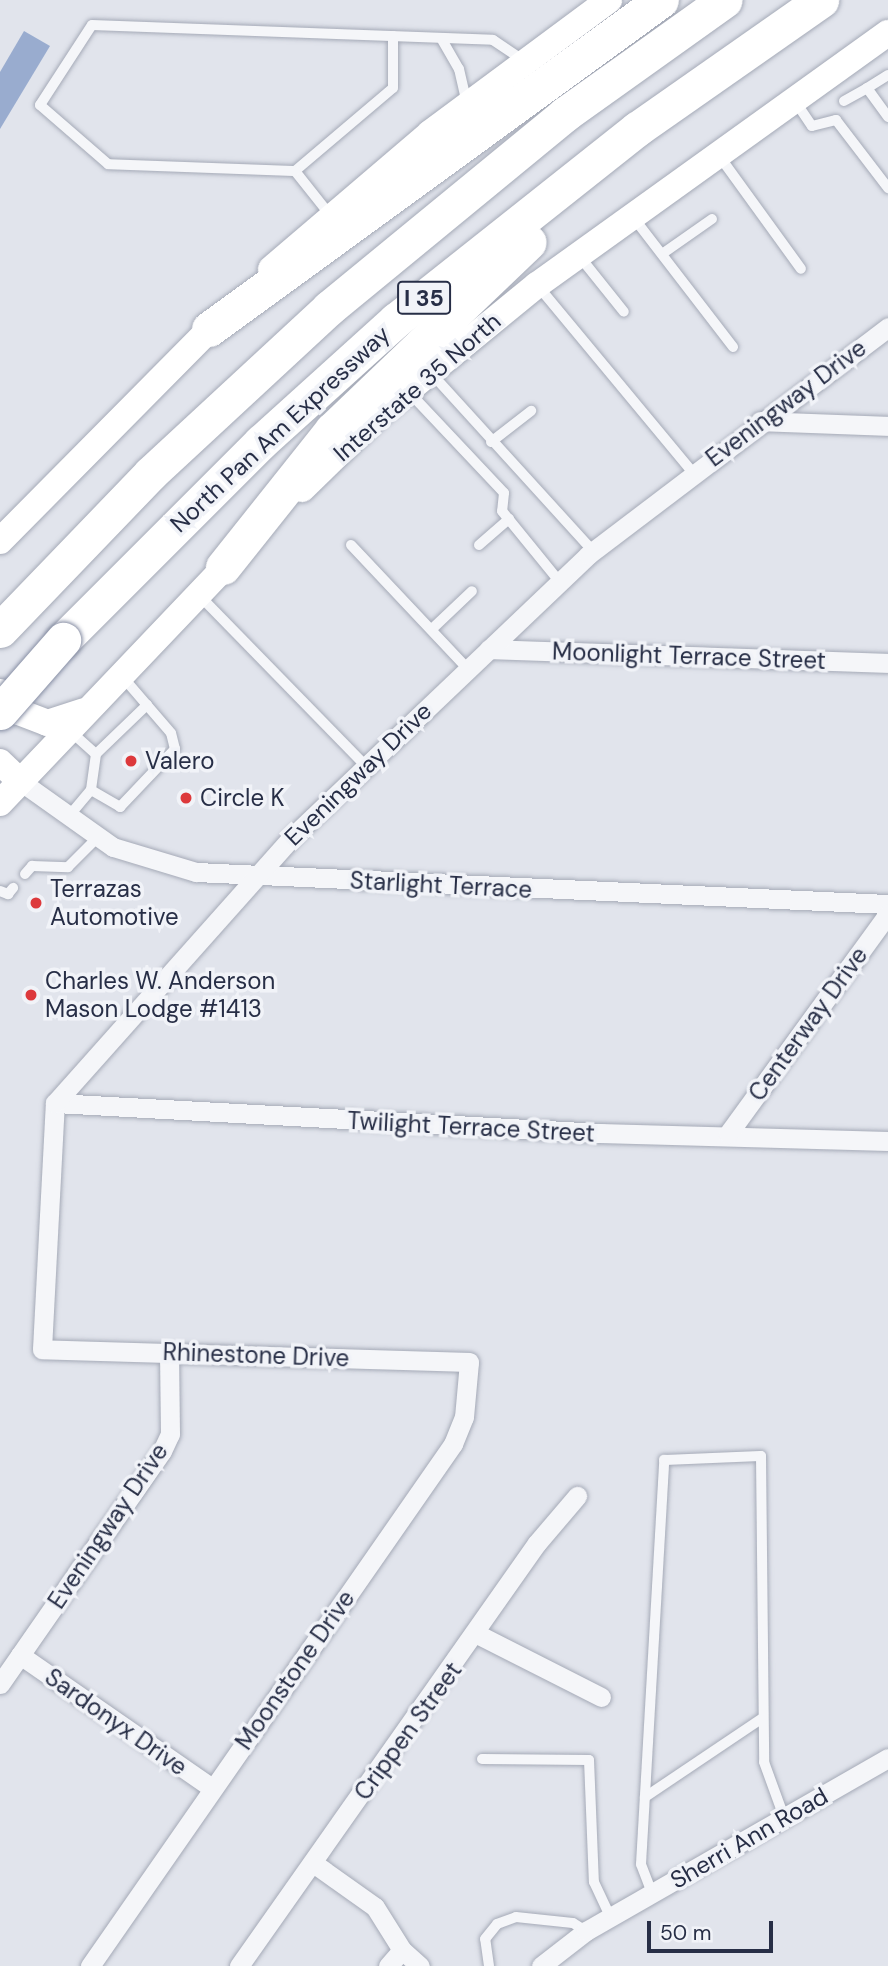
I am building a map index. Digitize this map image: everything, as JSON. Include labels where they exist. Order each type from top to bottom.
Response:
[{"type":"highway","points":[[209,330],[661,0]]},
{"type":"highway","name":"I 35","points":[[0,629],[151,473],[329,307],[565,114],[725,0]]},
{"type":"highway","name":"North Pan Am Expressway","points":[[0,712],[63,640],[261,442],[396,320],[636,129],[821,0]]},
{"type":"highway","points":[[223,567],[332,430],[498,269],[709,104],[827,0]]},
{"type":"main road","points":[[0,541],[209,330],[331,216],[467,105],[609,0]]},
{"type":"main road","name":"Interstate 35 North","points":[[0,803],[199,596],[223,567],[407,390],[630,214],[716,151],[888,33]]},
{"type":"main road","points":[[0,692],[19,712],[47,723],[90,708]]},
{"type":"main road","points":[[0,762],[20,781]]},
{"type":"street","name":"Eveningway Drive","points":[[55,1103],[256,876],[467,668],[593,551],[760,421],[888,327]]},
{"type":"street","points":[[760,421],[888,426]]},
{"type":"street","name":"Moonlight Terrace Street","points":[[489,649],[888,663]]},
{"type":"street","name":"Starlight Terrace","points":[[20,781],[98,837],[171,866],[256,876],[888,904]]},
{"type":"street","name":"Centerway Drive","points":[[728,1134],[888,914]]},
{"type":"street","name":"Twilight Terrace Street","points":[[55,1103],[600,1133],[728,1134],[888,1140]]},
{"type":"street","name":"Rhinestone Drive","points":[[55,1103],[42,1349],[469,1362]]},
{"type":"street","name":"Eveningway Drive","points":[[0,1684],[170,1434],[169,1353]]},
{"type":"street","name":"Moonstone Drive","points":[[90,1966],[453,1444],[464,1417],[469,1362]]},
{"type":"street","name":"Crippen Street","points":[[239,1966],[316,1865],[537,1543],[577,1496]]},
{"type":"street","points":[[477,1634],[601,1697]]},
{"type":"street","name":"Sardonyx Drive","points":[[20,1655],[212,1788]]},
{"type":"street","name":"Sherri Ann Road","points":[[541,1966],[586,1931],[888,1758]]},
{"type":"street","points":[[316,1865],[375,1907],[402,1950],[420,1966]]},
{"type":"street","points":[[388,1966],[402,1950]]},
{"type":"lane","points":[[393,36],[393,88],[295,171],[108,164],[40,105],[92,25],[393,36],[493,40],[524,62]]},
{"type":"lane","points":[[441,38],[459,69],[467,105]]},
{"type":"lane","points":[[844,101],[888,75]]},
{"type":"lane","points":[[867,88],[888,117]]},
{"type":"lane","points":[[793,98],[812,126],[836,120],[888,188]]},
{"type":"lane","points":[[716,151],[801,270]]},
{"type":"lane","points":[[295,171],[331,216]]},
{"type":"lane","points":[[630,214],[733,348]]},
{"type":"lane","points":[[662,254],[712,219]]},
{"type":"lane","points":[[578,254],[624,312]]},
{"type":"lane","points":[[537,285],[692,473]]},
{"type":"lane","points":[[430,371],[491,442],[593,551]]},
{"type":"lane","points":[[407,390],[504,493],[502,511],[560,582]]},
{"type":"lane","points":[[491,442],[531,411]]},
{"type":"lane","points":[[479,545],[509,519]]},
{"type":"lane","points":[[351,545],[467,668]]},
{"type":"lane","points":[[432,629],[472,591]]},
{"type":"lane","points":[[199,596],[366,766]]},
{"type":"lane","points":[[90,790],[120,807],[175,749],[171,733],[121,676]]},
{"type":"lane","points":[[68,817],[90,790],[96,754],[147,705]]},
{"type":"lane","points":[[69,730],[96,754]]},
{"type":"lane","points":[[25,874],[32,866],[68,867],[98,837]]},
{"type":"lane","points":[[0,891],[13,888]]},
{"type":"lane","points":[[652,1893],[641,1864],[664,1460],[761,1456],[761,1719],[764,1762],[784,1817]]},
{"type":"lane","points":[[645,1797],[761,1719]]},
{"type":"lane","points":[[482,1759],[589,1760],[594,1882],[610,1917]]},
{"type":"lane","points":[[489,1966],[485,1939],[496,1924],[516,1917],[573,1923],[586,1931]]},
{"type":"water","points":[[24,31],[50,46],[0,129],[0,72]]},
{"type":"place","name":"Valero","points":[[131,761]]},
{"type":"place","name":"Circle K","points":[[186,798]]},
{"type":"place","name":"Terrazas Automotive","points":[[36,903]]},
{"type":"place","name":"Charles W. Anderson Mason Lodge #1413","points":[[31,995]]}]
